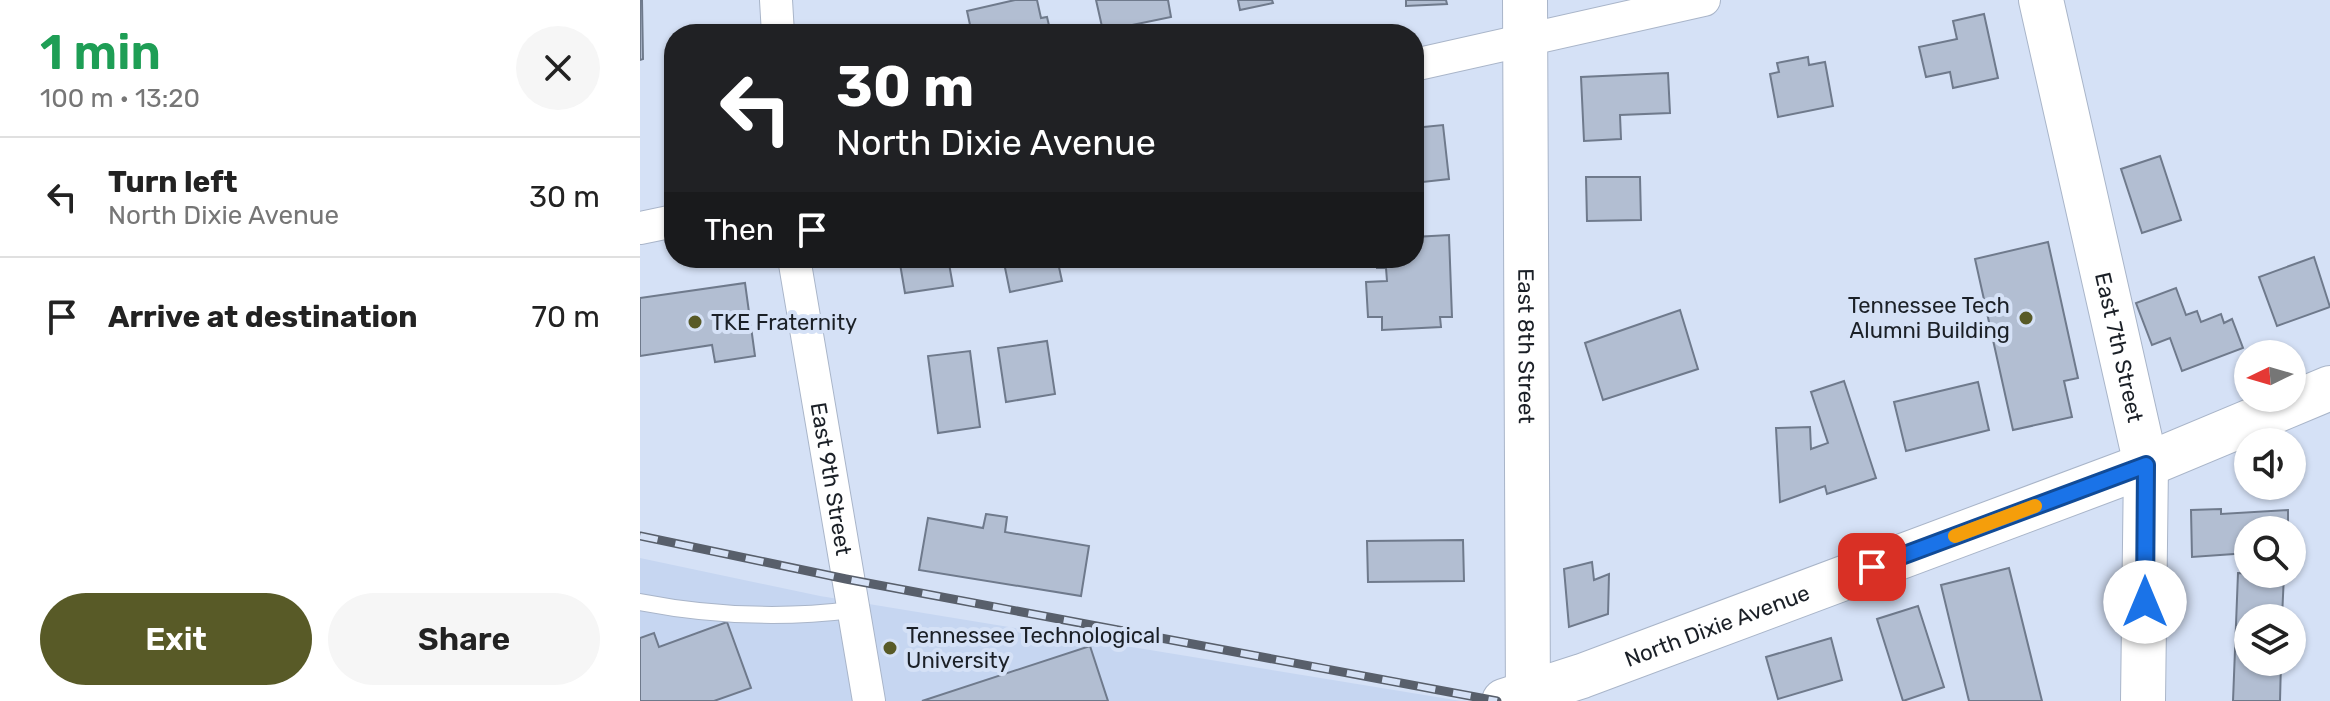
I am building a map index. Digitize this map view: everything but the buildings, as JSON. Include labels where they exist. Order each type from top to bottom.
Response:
[{"type":"street","points":[[776,0],[777,24]]},
{"type":"street","points":[[1424,61],[1525,21],[1704,0]]},
{"type":"street","name":"East 7th Street","points":[[2041,0],[2146,465],[2143,701]]},
{"type":"street","name":"East 8th Street","points":[[1521,698],[1525,21]]},
{"type":"street","points":[[640,228],[664,223]]},
{"type":"street","name":"East 9th Street","points":[[796,268],[867,700]]},
{"type":"street","name":"North Dixie Avenue","points":[[1521,698],[2146,465],[2330,388]]},
{"type":"lane","points":[[640,602],[714,614],[754,616],[797,616],[852,610]]},
{"type":"shaded area","name":"Tennessee Technological University","points":[[640,558],[820,596],[1461,701],[640,701]]},
{"type":"railway","points":[[640,536],[846,579],[1497,701]]},
{"type":"slow traffic","points":[[1955,536],[2035,506]]},
{"type":"place","name":"Tennessee Tech Alumni Building","points":[[2026,318]]},
{"type":"place","name":"TKE Fraternity","points":[[695,322]]},
{"type":"place","name":"Tennessee Technological University","points":[[890,648]]},
{"type":"route","points":[[1872,567],[2146,465],[2145,602]]}]
